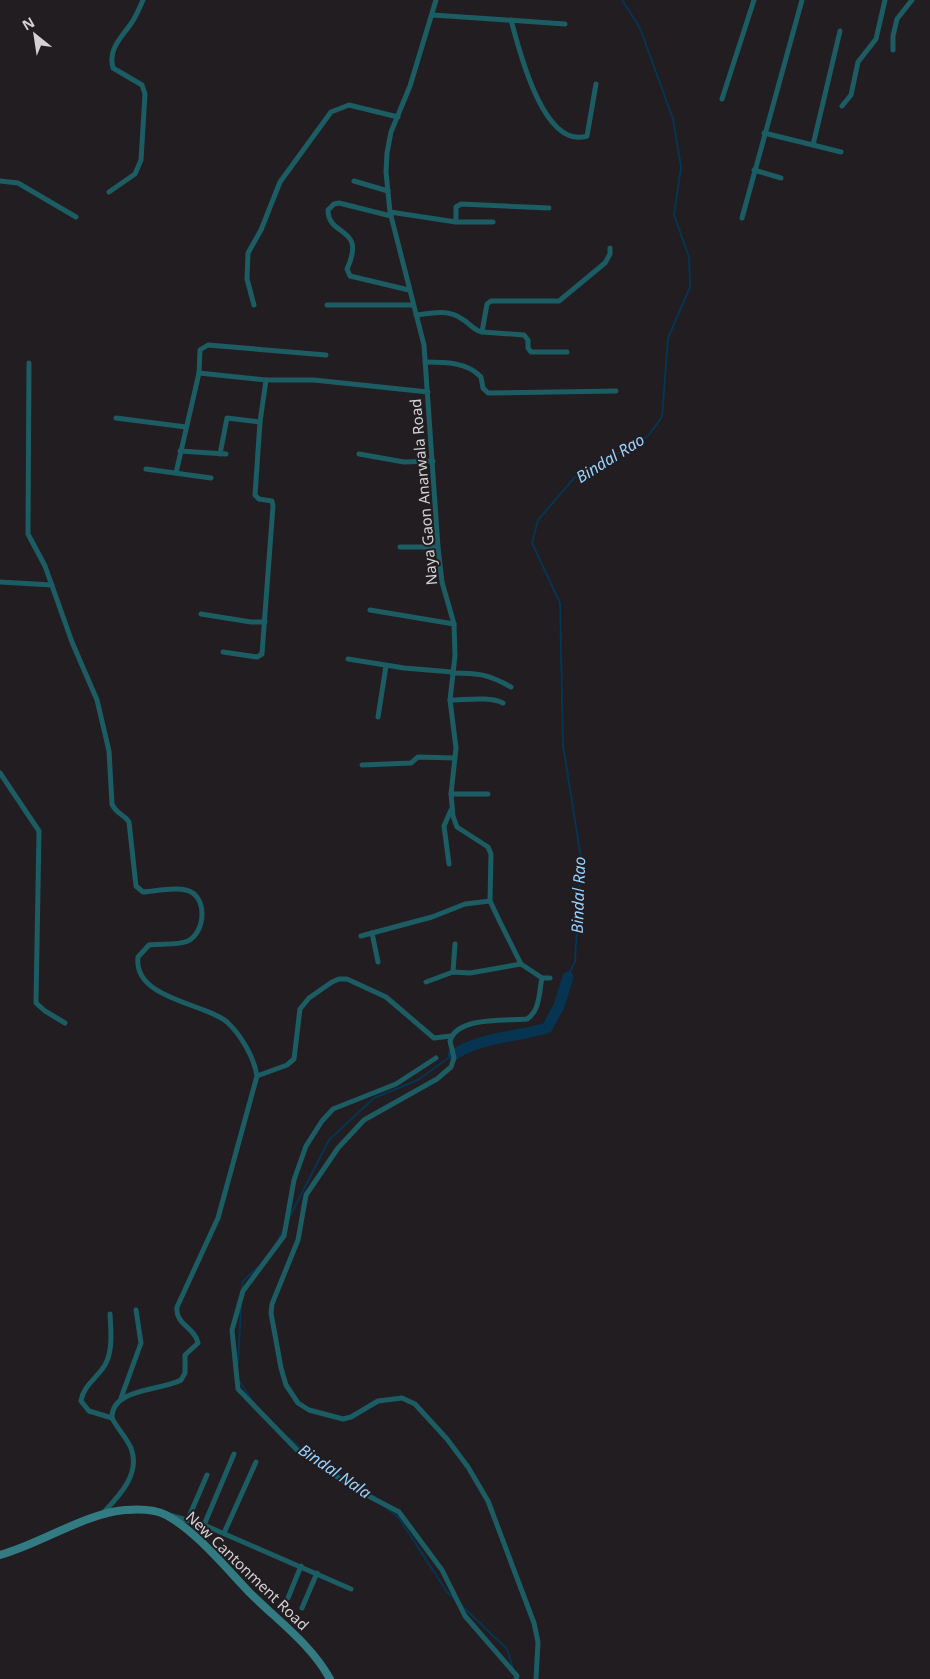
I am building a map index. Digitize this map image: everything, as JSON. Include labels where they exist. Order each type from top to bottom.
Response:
[{"type":"street","points":[[110,192],[135,174],[141,160],[145,94],[142,84],[113,68],[112,53],[118,40],[137,14],[143,0]]},
{"type":"street","name":"Naya Gaon Anarwala Road","points":[[436,0],[433,15],[386,153],[388,191],[391,214],[408,290],[422,334],[428,392],[438,547],[442,582],[454,624],[455,656],[450,700],[455,735],[455,758],[451,794],[452,808],[457,827],[488,847],[491,854],[490,901],[521,964]]},
{"type":"street","points":[[722,100],[754,0]]},
{"type":"street","points":[[742,218],[802,0]]},
{"type":"street","points":[[842,106],[851,95],[858,62],[876,39],[885,0]]},
{"type":"street","points":[[893,50],[893,36],[897,19],[912,0]]},
{"type":"street","points":[[433,15],[565,24]]},
{"type":"street","points":[[511,20],[525,70],[539,100],[556,127],[564,134],[580,137],[587,136],[596,84]]},
{"type":"street","points":[[813,145],[840,31]]},
{"type":"street","points":[[254,305],[246,279],[248,252],[261,230],[280,182],[330,112],[349,105],[398,117]]},
{"type":"street","points":[[764,133],[841,152]]},
{"type":"street","points":[[754,170],[782,178]]},
{"type":"street","points":[[354,181],[388,191]]},
{"type":"street","points":[[0,182],[18,183],[76,217]]},
{"type":"street","points":[[408,290],[350,276],[347,269],[352,258],[353,245],[350,239],[331,221],[328,210],[334,204],[339,203],[391,214],[456,222],[493,222]]},
{"type":"street","points":[[456,222],[456,207],[461,204],[549,208]]},
{"type":"street","points":[[482,332],[487,304],[491,301],[559,301],[605,262],[610,254],[610,248]]},
{"type":"street","points":[[327,304],[413,305]]},
{"type":"street","points":[[416,315],[450,312],[464,320],[475,330],[524,335],[528,340],[528,348],[531,352],[567,352]]},
{"type":"street","points":[[176,472],[199,373],[200,350],[208,346],[326,355]]},
{"type":"street","points":[[425,362],[447,362],[466,367],[481,378],[484,388],[488,393],[616,391]]},
{"type":"street","points":[[30,363],[28,534],[52,585],[72,642],[97,700],[109,751],[112,804],[115,811],[124,816],[129,822],[136,886],[143,892],[186,890],[196,897],[202,912],[198,930],[190,940],[174,944],[149,945],[144,948],[138,960],[143,977],[154,989],[227,1022],[249,1053],[257,1076],[218,1218],[177,1307],[179,1320],[197,1337],[198,1343],[185,1355],[185,1373],[181,1380],[173,1384],[121,1398]]},
{"type":"street","points":[[199,373],[266,380],[314,380],[428,392]]},
{"type":"street","points":[[223,652],[260,656],[265,622],[273,506],[272,501],[259,499],[255,495],[260,422],[266,380]]},
{"type":"street","points":[[116,418],[186,427]]},
{"type":"street","points":[[180,451],[223,454],[226,418],[260,422]]},
{"type":"street","points":[[359,454],[404,462],[433,461]]},
{"type":"street","points":[[146,469],[211,478]]},
{"type":"street","points":[[400,547],[438,547]]},
{"type":"street","points":[[0,582],[52,585]]},
{"type":"street","points":[[370,610],[454,624]]},
{"type":"street","points":[[201,614],[251,622],[265,622]]},
{"type":"street","points":[[348,659],[386,666],[482,673],[492,676],[511,687]]},
{"type":"street","points":[[378,717],[386,666]]},
{"type":"street","points":[[450,700],[479,700],[488,698],[503,703]]},
{"type":"street","points":[[362,765],[411,763],[418,757],[455,758]]},
{"type":"street","points":[[0,774],[39,831],[36,1003],[65,1023]]},
{"type":"street","points":[[451,794],[488,794]]},
{"type":"street","points":[[449,864],[444,826],[452,808]]},
{"type":"street","points":[[362,936],[432,916],[465,904],[490,901]]},
{"type":"street","points":[[372,933],[378,962]]},
{"type":"street","points":[[453,972],[455,944]]},
{"type":"street","points":[[426,982],[453,972],[470,973],[521,964],[542,978],[550,978]]},
{"type":"street","points":[[257,1076],[291,1062],[297,1046],[300,1009],[309,998],[339,979],[347,979],[386,997],[434,1038],[450,1038],[462,1028],[480,1022],[526,1019],[531,1016],[537,1006],[542,978]]},
{"type":"street","points":[[450,1038],[454,1058],[451,1067],[437,1079],[364,1120],[338,1148],[306,1195],[298,1240],[272,1304],[271,1313],[286,1385],[298,1403],[309,1410],[343,1419],[351,1417],[378,1401],[402,1398],[411,1401],[447,1439],[468,1467],[492,1509],[534,1623],[538,1642],[536,1679]]},
{"type":"street","points":[[436,1058],[396,1084],[334,1109],[322,1121],[306,1146],[294,1180],[284,1236],[243,1291],[232,1330],[238,1389],[298,1451],[357,1490],[399,1512],[442,1570],[465,1616],[517,1676],[516,1679]]},
{"type":"street","points":[[110,1314],[109,1355],[105,1364],[84,1390],[81,1401],[88,1411],[112,1418],[114,1408],[121,1398],[141,1343],[136,1310]]},
{"type":"street","name":"New Cantonment Road","points":[[101,1515],[123,1491],[132,1468],[133,1457],[130,1447],[112,1418]]},
{"type":"street","points":[[204,1524],[234,1454]]},
{"type":"street","points":[[224,1533],[256,1462]]},
{"type":"street","points":[[188,1519],[207,1475]]},
{"type":"street","name":"New Cantonment Road","points":[[0,1555],[17,1550],[101,1515],[123,1510],[142,1510],[165,1514],[193,1535],[308,1648],[330,1679]]},
{"type":"street","points":[[165,1514],[204,1524],[351,1589]]},
{"type":"street","points":[[288,1598],[301,1566]]},
{"type":"street","points":[[302,1608],[317,1573]]},
{"type":"waterway","name":"Bindal Rao","points":[[568,977],[575,961],[581,858],[563,745],[560,603],[532,543],[538,520],[574,478],[648,436],[662,417],[668,338],[690,287],[689,257],[674,215],[681,167],[673,119],[640,28],[622,0]]},
{"type":"waterway","name":"Bindal Rao","points":[[453,1055],[476,1044],[547,1028],[559,1006],[568,977]]},
{"type":"waterway","name":"Bindal Nala","points":[[289,1218],[329,1140],[374,1098],[418,1080],[451,1056]]},
{"type":"waterway","name":"Bindal Nala","points":[[278,1240],[283,1231]]},
{"type":"waterway","name":"Bindal Nala","points":[[242,1289],[243,1281],[258,1267]]},
{"type":"waterway","name":"Bindal Nala","points":[[238,1363],[241,1306]]},
{"type":"waterway","name":"Bindal Nala","points":[[240,1382],[251,1399]]},
{"type":"waterway","name":"Bindal Nala","points":[[289,1438],[305,1453],[375,1497]]},
{"type":"waterway","name":"Bindal Nala","points":[[388,1509],[399,1518],[447,1592],[455,1599]]},
{"type":"waterway","name":"Bindal Nala","points":[[462,1606],[507,1649],[513,1668]]}]
